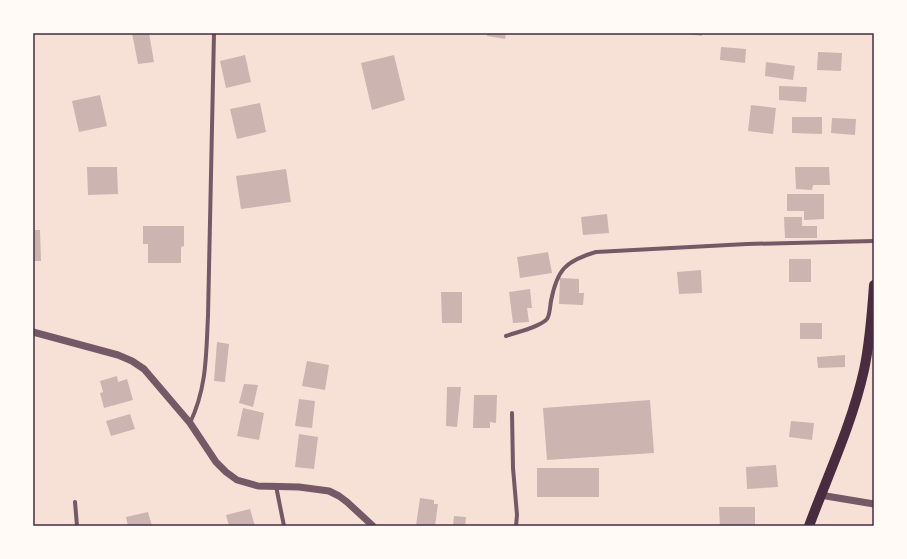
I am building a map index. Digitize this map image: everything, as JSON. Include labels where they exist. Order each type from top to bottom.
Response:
[{"type":"main road","points":[[809,526],[847,427],[860,387],[868,347],[874,285]]},
{"type":"street","points":[[190,423],[198,406],[203,387],[206,362],[214,33]]},
{"type":"street","points":[[506,336],[541,323],[547,318],[554,285],[559,274],[567,265],[579,257],[596,252],[746,244],[874,241]]},
{"type":"street","points":[[33,332],[118,355],[132,361],[144,369],[190,423],[216,462],[237,480],[258,486],[299,487],[329,491],[347,502],[373,526]]},
{"type":"street","points":[[512,413],[513,468],[517,515],[516,526]]},
{"type":"street","points":[[276,486],[284,526]]},
{"type":"street","points":[[820,495],[874,504]]},
{"type":"street","points":[[74,502],[77,526]]},
{"type":"building","points":[[132,33],[149,33],[154,62],[138,64]]},
{"type":"building","points":[[488,33],[506,33],[505,39],[487,36]]},
{"type":"building","points":[[702,33],[702,36],[687,34]]},
{"type":"building","points":[[721,47],[746,49],[745,63],[720,60]]},
{"type":"building","points":[[818,52],[842,53],[841,71],[817,70]]},
{"type":"building","points":[[245,55],[251,82],[226,88],[220,61]]},
{"type":"building","points":[[394,55],[405,100],[372,110],[361,63]]},
{"type":"building","points":[[766,62],[795,66],[793,80],[765,76]]},
{"type":"building","points":[[779,86],[807,87],[806,102],[779,100]]},
{"type":"building","points":[[100,95],[107,126],[79,132],[72,101]]},
{"type":"building","points":[[260,103],[266,132],[237,139],[230,109]]},
{"type":"building","points":[[751,105],[776,108],[773,134],[748,131]]},
{"type":"building","points":[[792,117],[822,117],[822,134],[792,133]]},
{"type":"building","points":[[832,118],[856,119],[855,135],[831,133]]},
{"type":"building","points":[[87,167],[117,167],[118,194],[88,195]]},
{"type":"building","points":[[795,167],[829,167],[830,185],[813,185],[812,190],[796,189]]},
{"type":"building","points":[[286,169],[291,202],[241,209],[236,176]]},
{"type":"building","points":[[787,194],[824,194],[824,219],[804,220],[804,211],[787,211]]},
{"type":"building","points":[[607,214],[609,233],[583,235],[581,217]]},
{"type":"building","points":[[784,217],[802,217],[802,226],[817,226],[817,238],[785,238]]},
{"type":"building","points":[[143,226],[184,226],[184,246],[181,247],[181,263],[148,263],[148,244],[143,244]]},
{"type":"building","points":[[33,230],[40,230],[41,261],[33,261]]},
{"type":"building","points":[[548,252],[552,273],[520,278],[517,257]]},
{"type":"building","points":[[789,259],[811,259],[811,282],[789,282]]},
{"type":"building","points":[[701,270],[702,293],[679,294],[677,272]]},
{"type":"building","points":[[560,278],[579,279],[579,293],[584,293],[583,305],[559,304]]},
{"type":"building","points":[[530,289],[532,308],[527,308],[529,322],[513,323],[509,292]]},
{"type":"building","points":[[441,292],[462,292],[462,323],[442,323]]},
{"type":"building","points":[[800,323],[822,323],[822,339],[800,339]]},
{"type":"building","points":[[217,342],[229,344],[225,382],[214,381]]},
{"type":"building","points":[[845,355],[845,367],[818,368],[817,357]]},
{"type":"building","points":[[307,361],[329,365],[325,390],[302,386]]},
{"type":"building","points":[[117,376],[118,382],[127,379],[133,400],[104,408],[100,393],[103,392],[100,381]]},
{"type":"building","points":[[244,384],[258,385],[253,407],[239,403]]},
{"type":"building","points":[[447,387],[461,387],[457,427],[446,426]]},
{"type":"building","points":[[474,395],[497,395],[496,423],[490,422],[490,428],[473,428]]},
{"type":"building","points":[[299,399],[315,401],[312,428],[295,426]]},
{"type":"building","points":[[650,400],[654,453],[547,460],[543,408]]},
{"type":"building","points":[[243,408],[264,413],[259,440],[237,436]]},
{"type":"building","points":[[130,414],[135,429],[111,436],[106,421]]},
{"type":"building","points":[[791,421],[814,423],[812,440],[789,437]]},
{"type":"building","points":[[299,434],[318,437],[314,469],[295,467]]},
{"type":"building","points":[[776,465],[778,487],[747,489],[746,467]]},
{"type":"building","points":[[537,468],[599,468],[599,497],[537,497]]},
{"type":"building","points":[[420,498],[434,500],[434,504],[438,504],[435,526],[416,526]]},
{"type":"building","points":[[719,507],[755,507],[755,526],[720,526]]},
{"type":"building","points":[[250,509],[255,526],[229,526],[226,515]]},
{"type":"building","points":[[148,512],[152,526],[128,526],[126,517]]},
{"type":"building","points":[[454,516],[466,517],[465,526],[453,526]]}]
